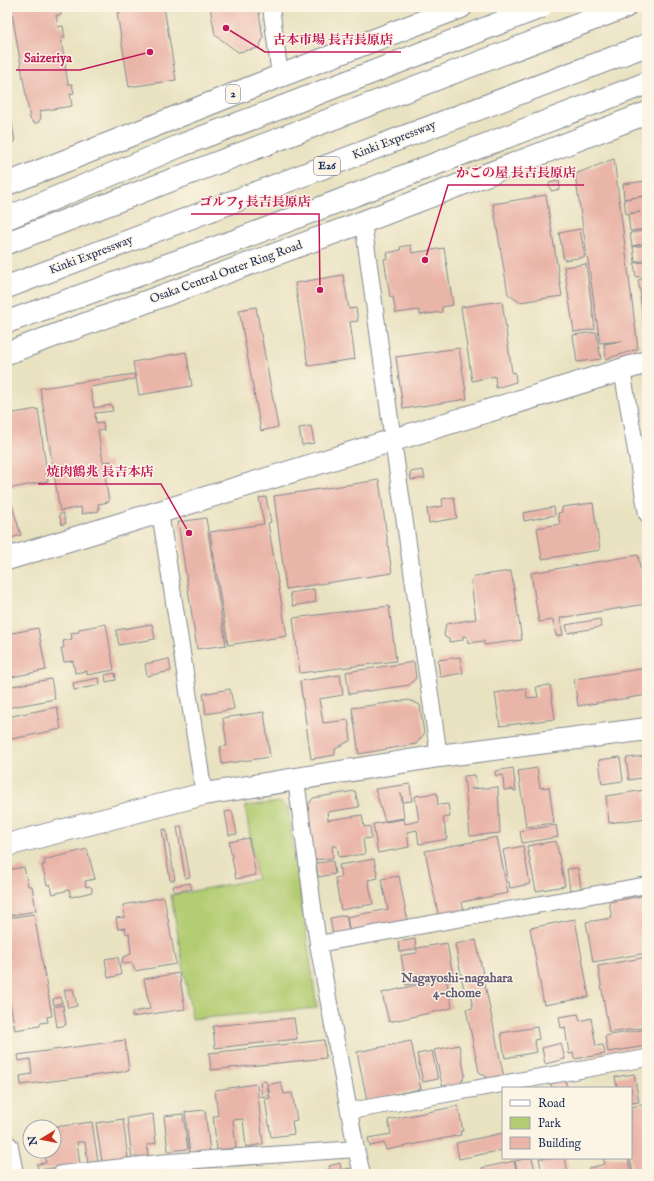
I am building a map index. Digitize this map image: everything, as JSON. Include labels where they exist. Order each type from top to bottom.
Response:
[{"type":"main road","name":"2","points":[[7,184],[280,76],[461,7]]},
{"type":"main road","points":[[7,218],[182,145],[541,7]]},
{"type":"main road","points":[[7,243],[625,7]]},
{"type":"main road","name":"Kinki Expressway","points":[[7,287],[647,45]]},
{"type":"main road","points":[[7,322],[256,233],[647,83]]},
{"type":"main road","name":"Osaka Central Outer Ring Road","points":[[7,353],[363,222],[647,113]]},
{"type":"main road","points":[[7,559],[647,362]]},
{"type":"main road","points":[[7,845],[204,794],[439,756],[647,728]]},
{"type":"main road","points":[[7,1147],[12,1174]]},
{"type":"street","points":[[271,7],[280,76]]},
{"type":"street","points":[[363,222],[439,756]]},
{"type":"street","points":[[622,370],[647,514]]},
{"type":"street","points":[[160,512],[204,794]]},
{"type":"street","points":[[296,780],[318,944],[362,1174]]},
{"type":"street","points":[[318,944],[647,885]]},
{"type":"street","points":[[350,1112],[647,1058]]},
{"type":"street","points":[[61,1174],[168,1162],[356,1149]]},
{"type":"green space","points":[[280,802],[288,808],[317,1008],[192,1019],[171,895],[257,879],[245,806]]},
{"type":"building","points":[[11,7],[60,7],[61,15],[56,15],[58,27],[63,26],[65,37],[61,38],[68,84],[72,84],[74,93],[70,94],[72,106],[40,111],[41,118],[38,123],[34,123],[30,119]]},
{"type":"building","points":[[148,7],[164,7],[176,80],[129,87],[117,13]]},
{"type":"building","points":[[210,7],[258,7],[263,38],[259,48],[238,52],[215,35]]},
{"type":"building","points":[[7,101],[15,142],[7,143]]},
{"type":"building","points":[[614,159],[638,349],[606,359],[604,344],[623,341],[600,343],[575,174]]},
{"type":"building","points":[[559,181],[560,189],[551,191],[549,183]]},
{"type":"building","points":[[646,181],[647,229],[630,231],[628,214],[640,212],[626,214],[623,184]]},
{"type":"building","points":[[546,195],[562,296],[519,302],[508,294],[493,204]]},
{"type":"building","points":[[580,229],[585,257],[564,260],[559,233]]},
{"type":"building","points":[[647,230],[647,243],[632,246],[630,233]]},
{"type":"building","points":[[411,245],[412,253],[444,248],[453,305],[442,307],[442,312],[420,315],[419,310],[396,313],[393,297],[390,297],[384,259],[388,258],[387,253],[401,250],[400,247]]},
{"type":"building","points":[[647,245],[647,260],[635,262],[633,247]]},
{"type":"building","points":[[647,262],[647,276],[636,277],[634,263]]},
{"type":"building","points":[[586,264],[595,329],[574,332],[564,267]]},
{"type":"building","points":[[343,275],[349,309],[356,308],[358,321],[350,322],[355,359],[308,366],[295,283]]},
{"type":"building","points":[[647,278],[647,295],[641,296],[638,280]]},
{"type":"building","points":[[647,296],[647,327],[644,327],[640,297]]},
{"type":"building","points":[[502,301],[512,373],[515,372],[516,382],[496,388],[495,376],[472,381],[461,307]]},
{"type":"building","points":[[256,307],[278,427],[261,431],[239,310]]},
{"type":"building","points":[[596,332],[601,359],[577,362],[573,335]]},
{"type":"building","points":[[459,348],[467,399],[403,409],[396,357]]},
{"type":"building","points":[[186,352],[192,386],[139,395],[133,362]]},
{"type":"building","points":[[134,374],[135,379],[90,387],[94,408],[111,405],[113,411],[95,413],[96,423],[103,422],[104,430],[98,431],[103,462],[111,461],[112,469],[104,470],[109,502],[98,504],[99,511],[82,514],[81,507],[60,511],[40,388]]},
{"type":"building","points":[[38,409],[48,481],[7,489],[7,414]]},
{"type":"building","points":[[311,426],[314,443],[302,445],[299,428]]},
{"type":"building","points":[[423,470],[425,478],[411,480],[410,472]]},
{"type":"building","points":[[379,480],[392,573],[286,589],[274,496]]},
{"type":"building","points":[[266,497],[271,522],[268,523],[287,636],[228,645],[210,532],[264,524],[259,498]]},
{"type":"building","points":[[454,497],[457,518],[429,523],[427,509],[443,506],[442,499]]},
{"type":"building","points":[[10,499],[21,535],[7,539],[7,500]]},
{"type":"building","points":[[593,503],[600,550],[542,559],[537,528],[560,524],[558,513],[562,512],[562,507]]},
{"type":"building","points":[[554,507],[555,515],[524,521],[523,513]]},
{"type":"building","points":[[63,513],[66,523],[62,525],[59,515]]},
{"type":"building","points":[[206,518],[226,645],[197,649],[178,522]]},
{"type":"building","points":[[638,555],[646,604],[560,618],[563,635],[556,636],[553,620],[539,622],[531,573]]},
{"type":"building","points":[[511,571],[522,640],[484,645],[484,641],[468,643],[467,636],[463,636],[463,640],[449,642],[449,639],[444,635],[446,624],[476,619],[471,583],[475,576]]},
{"type":"building","points":[[314,589],[316,602],[293,606],[290,593]]},
{"type":"building","points":[[389,606],[396,661],[300,673],[293,618]]},
{"type":"building","points":[[600,619],[601,627],[568,633],[566,625]]},
{"type":"building","points":[[106,624],[114,670],[87,675],[87,671],[75,673],[73,661],[64,662],[61,648],[64,648],[63,641],[72,639],[71,633],[79,632],[79,629]]},
{"type":"building","points":[[152,624],[155,639],[119,645],[116,630]]},
{"type":"building","points":[[38,628],[46,670],[7,678],[7,634]]},
{"type":"building","points":[[460,657],[463,673],[440,677],[438,660]]},
{"type":"building","points":[[169,659],[171,671],[147,676],[145,664]]},
{"type":"building","points":[[414,662],[416,678],[409,685],[349,694],[346,672]]},
{"type":"building","points":[[647,668],[647,695],[578,706],[574,679]]},
{"type":"building","points":[[115,673],[116,680],[106,682],[105,675]]},
{"type":"building","points":[[340,675],[343,695],[319,699],[323,723],[348,720],[351,740],[335,749],[335,755],[311,759],[300,681]]},
{"type":"building","points":[[99,678],[100,685],[74,690],[73,683]]},
{"type":"building","points":[[51,679],[55,699],[7,708],[7,687]]},
{"type":"building","points":[[550,685],[555,719],[500,726],[495,693],[526,688],[527,698],[538,697],[536,687]]},
{"type":"building","points":[[230,689],[234,709],[206,714],[203,694]]},
{"type":"building","points":[[409,700],[420,705],[424,734],[416,744],[359,754],[352,708]]},
{"type":"building","points":[[57,707],[61,729],[7,740],[7,717]]},
{"type":"building","points":[[264,712],[270,757],[222,764],[220,747],[227,746],[223,718]]},
{"type":"building","points":[[645,751],[647,751],[647,777],[629,780],[626,758],[646,756]]},
{"type":"building","points":[[620,757],[623,781],[602,784],[599,760]]},
{"type":"building","points":[[513,768],[516,791],[513,789],[504,790],[503,775],[496,776],[495,771]]},
{"type":"building","points":[[537,768],[540,788],[549,787],[554,823],[526,827],[518,771]]},
{"type":"building","points":[[475,775],[477,788],[471,789],[498,787],[500,833],[470,836],[464,776]]},
{"type":"building","points":[[410,784],[412,801],[403,802],[401,793],[404,818],[385,821],[375,789]]},
{"type":"building","points":[[645,790],[647,818],[609,823],[606,796]]},
{"type":"building","points":[[355,791],[359,807],[327,812],[328,820],[362,815],[364,827],[370,826],[371,838],[363,839],[365,854],[339,857],[337,846],[332,846],[333,858],[315,860],[307,807],[313,798]]},
{"type":"building","points":[[437,793],[438,805],[448,804],[450,817],[443,818],[447,839],[419,844],[417,830],[407,832],[409,847],[378,853],[373,824],[404,819],[405,824],[419,821],[415,796]]},
{"type":"building","points":[[232,811],[237,834],[229,835],[225,812]]},
{"type":"building","points":[[556,825],[558,837],[522,843],[520,831]]},
{"type":"building","points":[[177,826],[181,826],[190,877],[185,878]]},
{"type":"building","points":[[166,829],[175,880],[170,880],[162,830]]},
{"type":"building","points":[[497,837],[508,893],[462,902],[464,913],[439,918],[425,851]]},
{"type":"building","points":[[249,838],[256,875],[236,879],[229,842]]},
{"type":"building","points":[[556,841],[565,886],[536,891],[527,846]]},
{"type":"building","points":[[523,846],[530,884],[510,888],[503,850]]},
{"type":"building","points":[[87,849],[95,879],[85,881],[86,887],[89,886],[92,888],[92,892],[71,897],[69,890],[53,894],[50,884],[47,885],[42,865],[45,865],[44,860]]},
{"type":"building","points":[[374,859],[378,878],[368,880],[373,904],[341,910],[335,878],[341,877],[339,865]]},
{"type":"building","points":[[333,861],[335,874],[318,877],[316,863]]},
{"type":"building","points":[[24,867],[28,886],[32,886],[36,911],[7,916],[7,870]]},
{"type":"building","points":[[578,868],[581,889],[570,890],[567,869]]},
{"type":"building","points":[[399,876],[408,923],[350,934],[347,917],[388,909],[381,879]]},
{"type":"building","points":[[190,883],[192,889],[174,892],[173,886]]},
{"type":"building","points":[[647,895],[647,953],[593,962],[586,922],[612,918],[609,902]]},
{"type":"building","points":[[164,897],[176,964],[135,971],[132,963],[125,964],[122,962],[123,957],[131,954],[129,933],[126,934],[125,928],[118,929],[116,918],[125,917],[123,905]]},
{"type":"building","points":[[34,914],[52,1016],[47,1017],[48,1022],[40,1023],[40,1026],[15,1030],[7,986],[7,918]]},
{"type":"building","points":[[346,915],[349,931],[333,935],[330,918]]},
{"type":"building","points":[[575,919],[589,997],[544,1005],[530,928]]},
{"type":"building","points":[[415,939],[416,949],[400,952],[398,942]]},
{"type":"building","points":[[476,940],[504,1078],[491,1080],[479,1072],[466,1009],[473,1008],[469,989],[464,990],[455,944]]},
{"type":"building","points":[[447,943],[453,976],[406,985],[401,955],[417,953],[417,948]]},
{"type":"building","points":[[118,957],[121,975],[108,978],[105,959]]},
{"type":"building","points":[[647,957],[647,1027],[609,1033],[598,966]]},
{"type":"building","points":[[179,973],[185,1009],[132,1017],[132,1012],[150,1009],[144,979]]},
{"type":"building","points":[[446,978],[452,1008],[389,1022],[382,993]]},
{"type":"building","points":[[73,989],[77,1006],[68,1008],[64,990]]},
{"type":"building","points":[[60,997],[62,1003],[54,1005],[53,999]]},
{"type":"building","points":[[63,1005],[66,1025],[57,1027],[54,1007]]},
{"type":"building","points":[[578,1014],[580,1021],[591,1018],[596,1046],[603,1045],[605,1054],[574,1059],[573,1053],[569,1054],[565,1027],[561,1028],[559,1017]]},
{"type":"building","points":[[294,1018],[297,1039],[215,1048],[213,1026]]},
{"type":"building","points":[[537,1027],[539,1039],[534,1040],[537,1052],[505,1058],[501,1033]]},
{"type":"building","points":[[647,1029],[647,1046],[608,1052],[605,1036]]},
{"type":"building","points":[[125,1040],[129,1071],[21,1085],[20,1076],[32,1074],[30,1059],[19,1061],[18,1055]]},
{"type":"building","points":[[324,1040],[326,1058],[211,1070],[209,1053]]},
{"type":"building","points":[[411,1041],[421,1089],[367,1100],[357,1052]]},
{"type":"building","points":[[561,1043],[565,1059],[545,1064],[542,1048]]},
{"type":"building","points":[[459,1045],[465,1075],[460,1084],[443,1088],[434,1050]]},
{"type":"building","points":[[432,1051],[438,1079],[423,1082],[417,1054]]},
{"type":"building","points":[[634,1074],[639,1102],[632,1103],[632,1087],[617,1087],[615,1077]]},
{"type":"building","points":[[565,1080],[567,1087],[552,1087],[551,1084]]},
{"type":"building","points":[[266,1081],[269,1095],[262,1097],[260,1082]]},
{"type":"building","points":[[281,1082],[284,1094],[292,1093],[297,1120],[292,1121],[294,1134],[271,1137],[265,1099],[270,1098],[268,1085]]},
{"type":"building","points":[[256,1084],[263,1144],[246,1147],[243,1119],[233,1120],[236,1148],[217,1150],[213,1116],[218,1116],[215,1090]]},
{"type":"building","points":[[647,1104],[647,1174],[633,1174],[630,1159],[632,1159],[632,1107]]},
{"type":"building","points":[[458,1106],[463,1131],[460,1131],[461,1135],[386,1150],[384,1143],[370,1146],[368,1138],[391,1134],[388,1120]]},
{"type":"building","points":[[205,1110],[210,1152],[190,1154],[185,1112]]},
{"type":"building","points":[[153,1114],[156,1143],[147,1145],[148,1157],[132,1159],[127,1118]]},
{"type":"building","points":[[183,1114],[188,1149],[168,1151],[164,1116]]},
{"type":"building","points":[[123,1119],[128,1159],[102,1162],[96,1123]]},
{"type":"building","points":[[92,1122],[98,1162],[88,1164],[85,1142],[77,1142],[80,1164],[38,1170],[37,1164],[46,1163],[45,1159],[62,1159],[62,1126]]},
{"type":"building","points":[[502,1133],[502,1150],[459,1159],[456,1143]]},
{"type":"building","points":[[532,1159],[536,1174],[518,1174],[515,1161]]},
{"type":"building","points":[[539,1159],[565,1159],[568,1174],[542,1174]]},
{"type":"building","points":[[603,1159],[628,1159],[631,1174],[590,1174],[589,1168],[605,1164]]},
{"type":"building","points":[[514,1161],[517,1174],[483,1174],[482,1168]]},
{"type":"building","points":[[340,1163],[341,1170],[350,1168],[351,1174],[325,1174],[324,1171],[330,1169],[329,1166]]},
{"type":"place","name":"古本市場 長吉長原店","points":[[226,28]]},
{"type":"place","name":"Saizeriya","points":[[150,52]]},
{"type":"place","name":"かごの屋 長吉長原店","points":[[425,260]]},
{"type":"place","name":"ゴルフ5 長吉長原店","points":[[320,290]]},
{"type":"place","name":"焼肉鶴兆 長吉本店","points":[[189,533]]},
{"type":"district","name":"Nagayoshi-nagahara 4-chome","points":[[457,986]]}]
